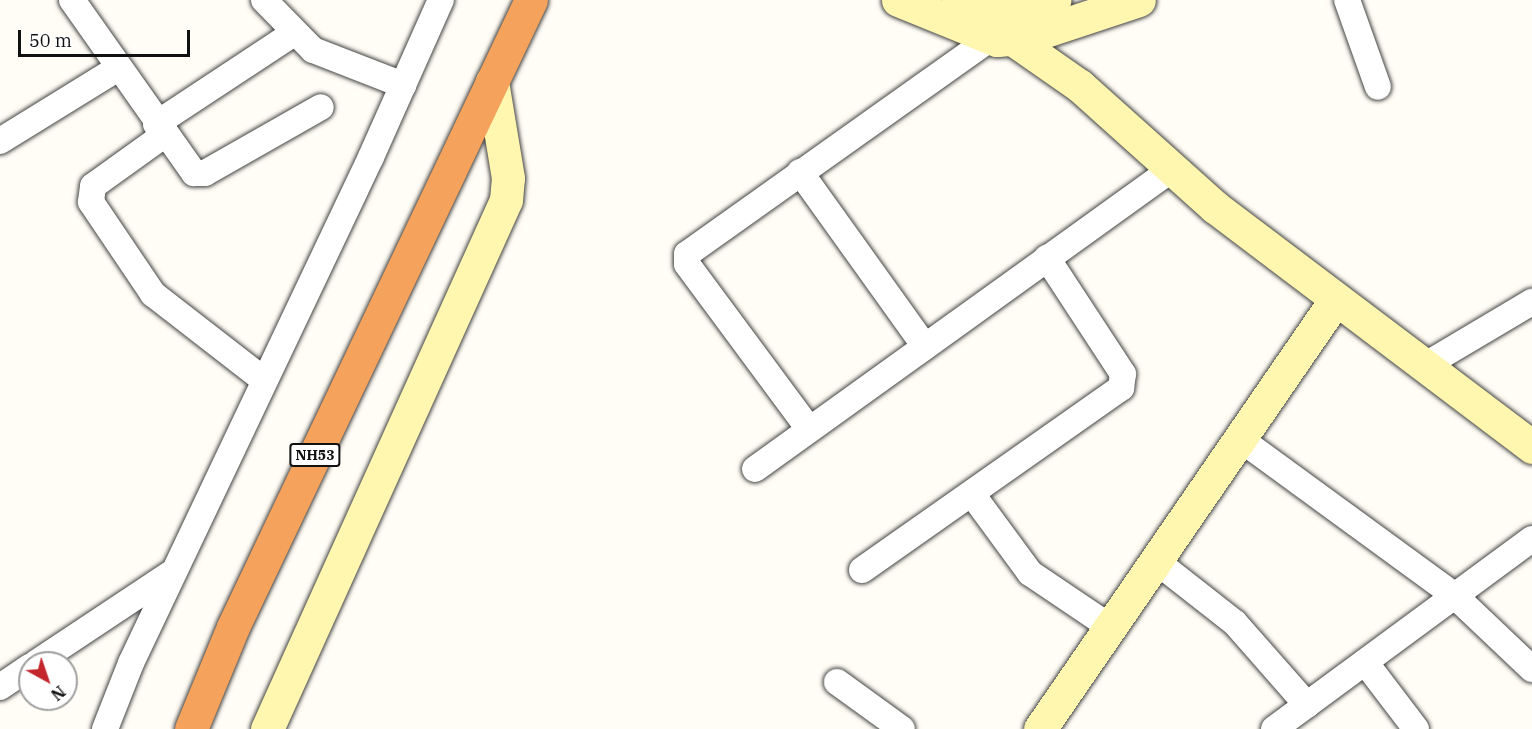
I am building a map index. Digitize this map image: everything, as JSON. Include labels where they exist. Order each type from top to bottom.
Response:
[{"type":"highway","name":"NH53","points":[[191,729],[233,627],[531,0]]},
{"type":"street","points":[[72,0],[189,169],[205,172],[321,107]]},
{"type":"street","points":[[264,0],[313,50],[403,85]]},
{"type":"street","points":[[105,729],[126,672],[441,0]]},
{"type":"street","points":[[898,0],[1000,32],[1139,0]]},
{"type":"street","points":[[958,0],[1000,32],[1080,86],[1215,207],[1532,447]]},
{"type":"street","points":[[809,429],[686,259],[691,248],[1000,32],[1054,0]]},
{"type":"street","points":[[1347,0],[1378,87]]},
{"type":"street","points":[[264,380],[146,286],[91,202],[93,186],[160,129],[294,33]]},
{"type":"street","points":[[1,138],[118,68]]},
{"type":"street","points":[[267,729],[506,200],[508,178],[492,81]]},
{"type":"street","points":[[755,469],[924,345],[1172,169]]},
{"type":"street","points":[[800,172],[924,345]]},
{"type":"street","points":[[862,570],[1115,395],[1124,381],[1047,258]]},
{"type":"street","points":[[1041,729],[1336,299]]},
{"type":"street","points":[[1424,366],[1532,302]]},
{"type":"street","points":[[1240,439],[1455,596],[1532,669]]},
{"type":"street","points":[[972,494],[1030,573],[1110,627]]},
{"type":"street","points":[[1274,729],[1532,539]]},
{"type":"street","points":[[1156,561],[1235,623],[1306,705]]},
{"type":"street","points":[[54,651],[173,572]]},
{"type":"street","points":[[1365,662],[1416,729]]},
{"type":"street","points":[[0,687],[18,675]]},
{"type":"street","points":[[837,682],[902,729]]}]
